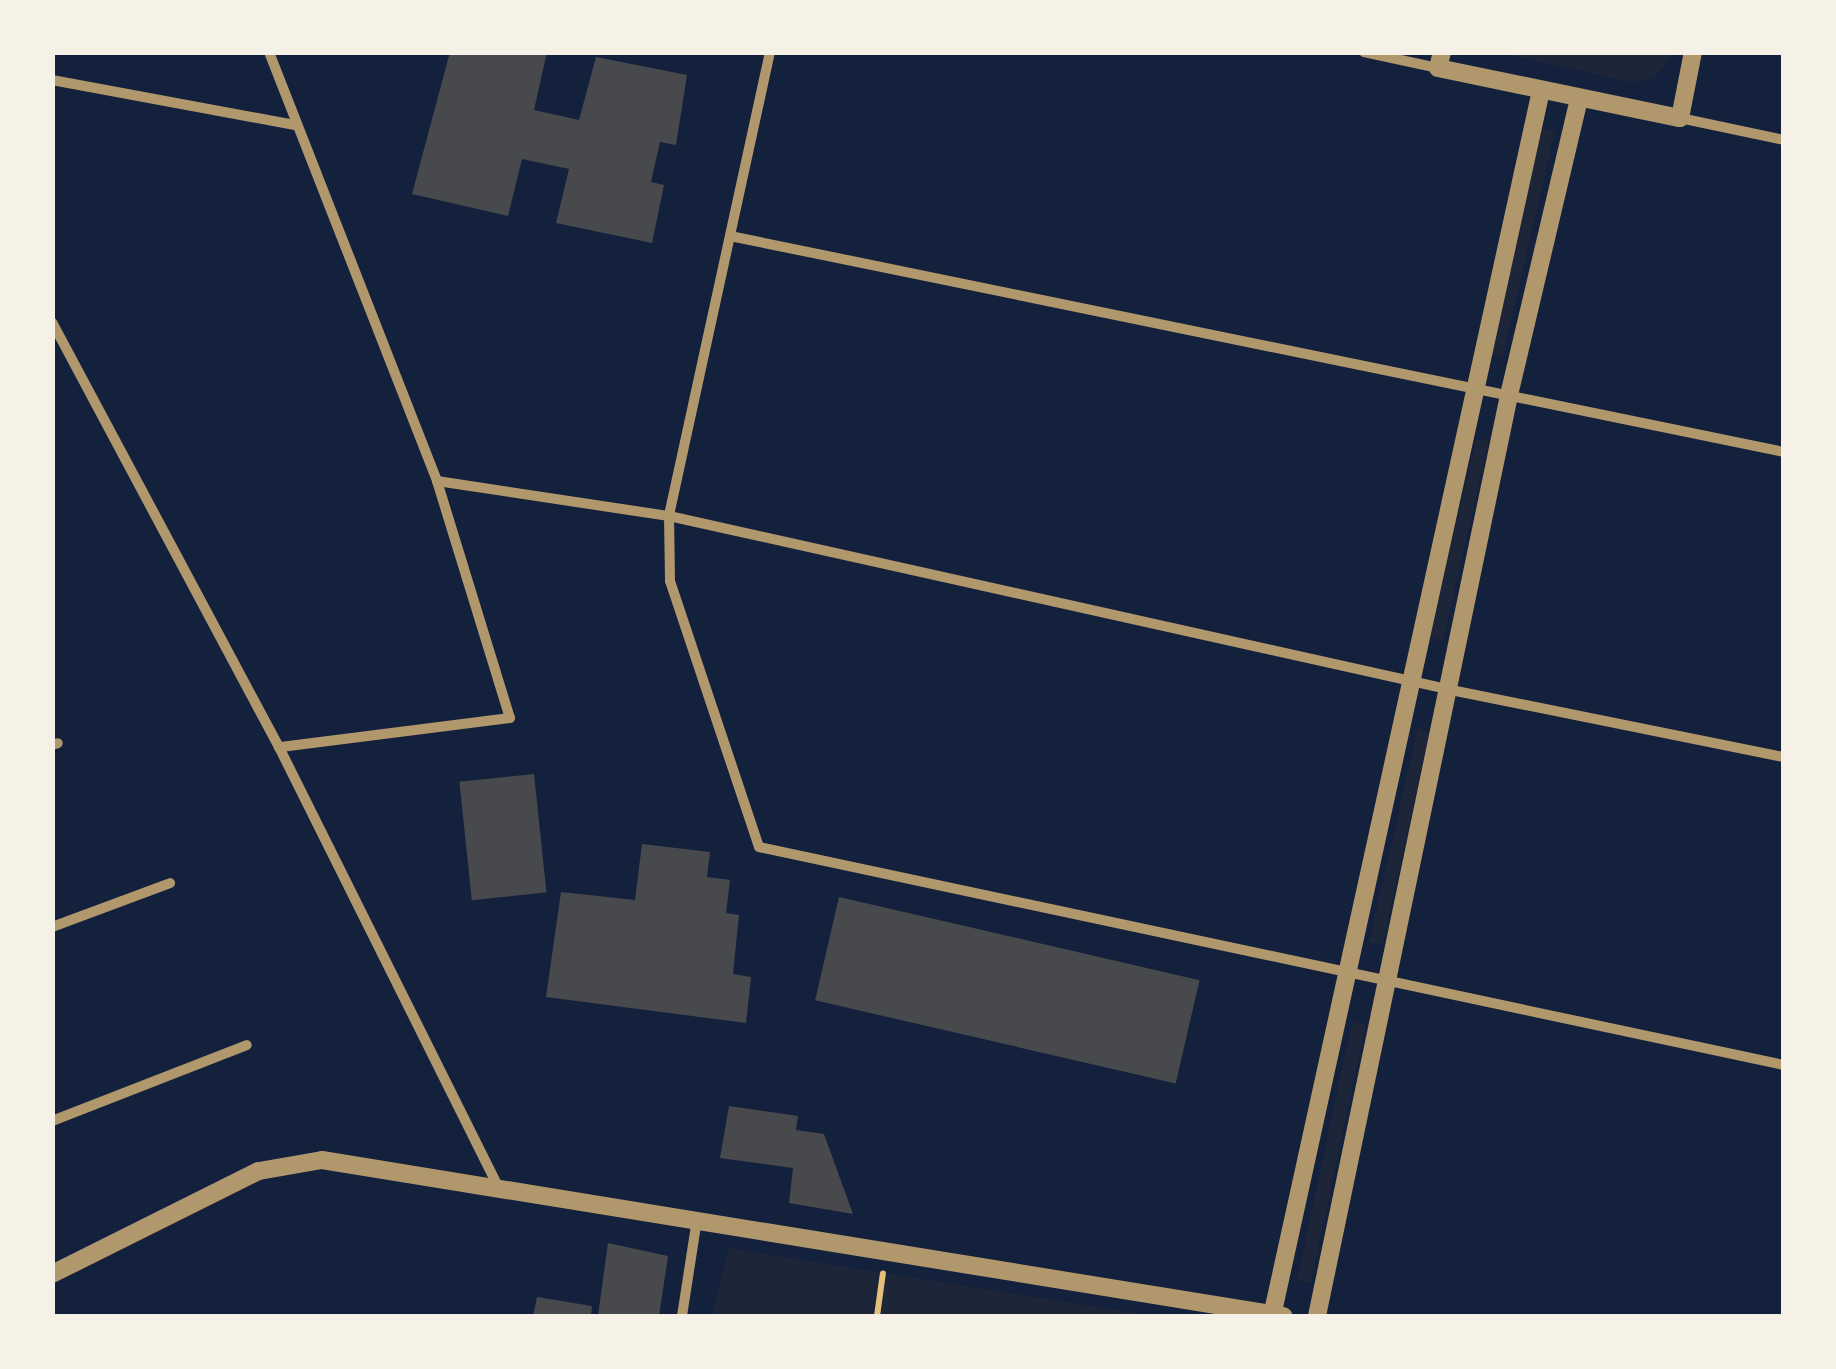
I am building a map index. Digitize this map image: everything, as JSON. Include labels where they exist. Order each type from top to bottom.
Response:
[{"type":"street","points":[[269,52],[437,481],[510,718],[279,746]]},
{"type":"street","points":[[770,52],[668,516],[670,580],[758,847],[1390,986],[1784,1065]]},
{"type":"street","points":[[1364,52],[1440,60],[1541,90],[1784,140]]},
{"type":"street","points":[[1680,118],[1693,52]]},
{"type":"street","points":[[52,80],[295,124]]},
{"type":"street","points":[[52,1274],[231,1183],[287,1162],[322,1160],[886,1248],[1276,1316],[1414,681],[1472,385],[1541,90]]},
{"type":"street","points":[[1317,1316],[1390,986],[1509,394],[1579,98]]},
{"type":"street","points":[[730,236],[1784,452]]},
{"type":"street","points":[[52,322],[279,746],[498,1186]]},
{"type":"street","points":[[437,481],[668,516],[1451,690],[1784,756]]},
{"type":"street","points":[[52,927],[170,883]]},
{"type":"street","points":[[52,1121],[247,1045]]},
{"type":"street","points":[[682,1316],[697,1219]]},
{"type":"path","points":[[877,1316],[886,1248]]},
{"type":"shaded area","points":[[1502,53],[1674,53],[1654,78],[1632,82]]},
{"type":"shaded area","points":[[1542,129],[1555,132],[1502,358],[1490,355]]},
{"type":"shaded area","points":[[1476,439],[1489,442],[1443,641],[1430,638]]},
{"type":"shaded area","points":[[1418,728],[1429,732],[1383,945],[1369,942]]},
{"type":"shaded area","points":[[1352,1022],[1366,1025],[1311,1283],[1297,1280]]},
{"type":"shaded area","points":[[728,1248],[1153,1316],[712,1316]]},
{"type":"building","points":[[450,52],[547,52],[534,110],[579,120],[596,57],[687,75],[676,145],[660,142],[651,182],[664,185],[652,243],[556,223],[569,169],[522,159],[508,216],[412,194]]},
{"type":"building","points":[[534,774],[546,892],[472,900],[459,782]]},
{"type":"building","points":[[642,844],[710,852],[707,877],[730,880],[726,913],[739,915],[733,974],[751,977],[746,1023],[546,997],[561,892],[635,900]]},
{"type":"building","points":[[839,897],[1200,980],[1176,1084],[815,1000]]},
{"type":"building","points":[[729,1106],[798,1116],[796,1130],[824,1134],[853,1214],[789,1203],[793,1168],[720,1158]]},
{"type":"building","points":[[608,1243],[668,1256],[659,1316],[598,1316]]},
{"type":"building","points":[[537,1297],[592,1306],[591,1316],[533,1316]]}]
